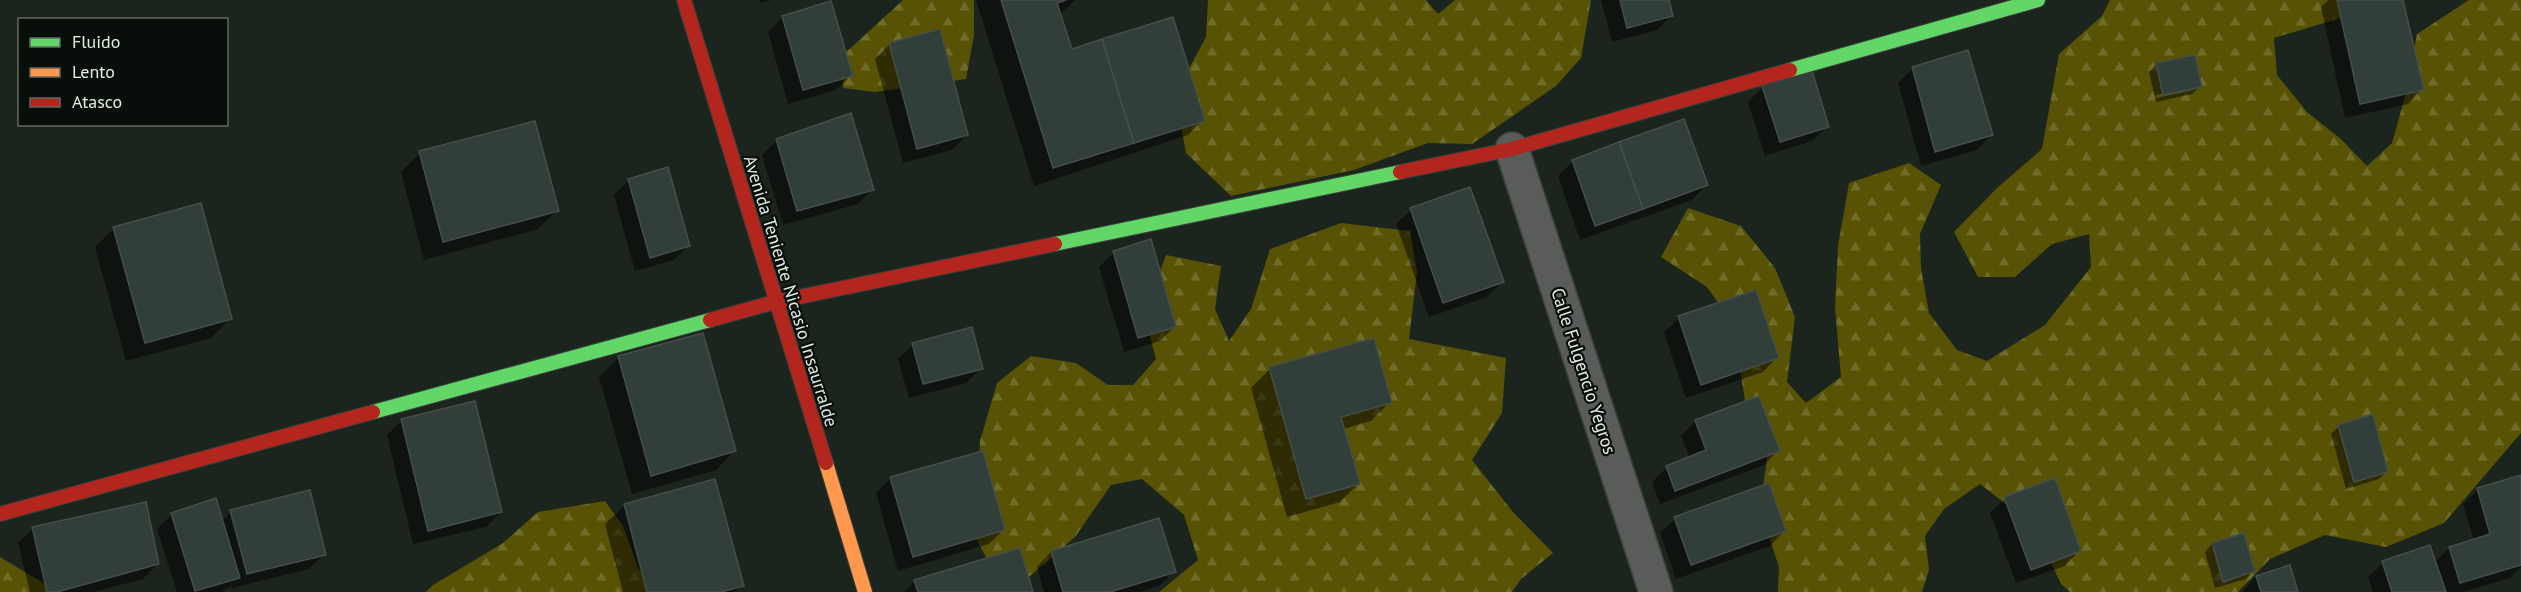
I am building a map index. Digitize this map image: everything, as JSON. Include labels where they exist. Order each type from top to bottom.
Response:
[{"type":"street","name":"Avenida Teniente Nicasio Insaurralde","points":[[684,0],[865,592]]},
{"type":"street","points":[[0,514],[776,302],[1512,149],[2038,0]]},
{"type":"street","name":"Calle Fulgencio Yegros","points":[[1512,149],[1656,592]]},
{"type":"green space","points":[[903,0],[974,0],[974,35],[966,79],[875,92],[843,88],[842,56]]},
{"type":"green space","points":[[1208,0],[1426,0],[1438,14],[1455,0],[1591,0],[1581,58],[1556,86],[1472,144],[1428,143],[1354,170],[1231,196],[1186,153],[1181,126],[1184,78],[1206,37]]},
{"type":"green space","points":[[2110,0],[2387,0],[2334,20],[2274,38],[2277,75],[2307,112],[2341,139],[2367,166],[2392,143],[2406,93],[2417,34],[2469,0],[2521,0],[2521,433],[2444,523],[2386,547],[2325,535],[2270,559],[2238,592],[2070,592],[2061,584],[2034,526],[1980,484],[1944,509],[1925,536],[1929,570],[1922,592],[1778,592],[1779,567],[1760,509],[1767,459],[1747,414],[1733,324],[1707,287],[1661,257],[1688,208],[1741,226],[1775,268],[1795,317],[1787,382],[1806,403],[1841,377],[1835,308],[1838,246],[1849,183],[1909,163],[1941,185],[1920,234],[1921,268],[1929,313],[1957,350],[1987,361],[2045,325],[2091,267],[2089,234],[2052,244],[2015,277],[1978,277],[1954,232],[1997,188],[2042,149],[2059,54],[2102,16]]},
{"type":"green space","points":[[1341,223],[1410,231],[1417,272],[1409,339],[1506,358],[1502,413],[1472,460],[1513,512],[1553,553],[1521,579],[1512,592],[1159,592],[1198,560],[1184,515],[1142,479],[1111,485],[1075,537],[1030,576],[992,569],[977,540],[980,441],[997,383],[1031,356],[1076,363],[1108,385],[1133,385],[1156,359],[1144,314],[1166,255],[1221,266],[1215,309],[1229,341],[1251,309],[1270,249]]},
{"type":"green space","points":[[605,501],[623,526],[638,568],[661,592],[426,592],[433,585],[503,543],[538,512]]},
{"type":"green space","points":[[0,557],[58,592],[0,592]]},
{"type":"building","points":[[1001,0],[1066,0],[1057,3],[1072,49],[1102,39],[1134,143],[1053,168]]},
{"type":"building","points":[[1620,0],[1669,0],[1673,16],[1627,28]]},
{"type":"building","points":[[2337,0],[2403,0],[2424,90],[2360,104]]},
{"type":"building","points":[[831,1],[853,76],[803,90],[782,16]]},
{"type":"building","points":[[1173,17],[1205,121],[1134,143],[1102,39]]},
{"type":"building","points":[[940,29],[968,135],[917,149],[889,43]]},
{"type":"building","points":[[1968,50],[1993,135],[1935,152],[1912,67]]},
{"type":"building","points":[[2195,55],[2202,87],[2163,95],[2156,63]]},
{"type":"building","points":[[1812,71],[1829,127],[1780,142],[1762,86]]},
{"type":"building","points":[[851,113],[874,190],[797,211],[776,139]]},
{"type":"building","points":[[1684,119],[1708,185],[1643,209],[1619,142]]},
{"type":"building","points":[[535,121],[559,211],[443,242],[419,151]]},
{"type":"building","points":[[1619,142],[1643,209],[1595,226],[1572,160]]},
{"type":"building","points":[[668,167],[690,246],[650,258],[628,179]]},
{"type":"building","points":[[1470,187],[1504,282],[1443,303],[1410,208]]},
{"type":"building","points":[[201,203],[232,319],[145,343],[113,227]]},
{"type":"building","points":[[1151,239],[1176,327],[1138,338],[1113,251]]},
{"type":"building","points":[[1756,290],[1779,358],[1701,385],[1678,316]]},
{"type":"building","points":[[972,327],[983,369],[923,384],[912,343]]},
{"type":"building","points":[[703,333],[736,451],[651,476],[618,356]]},
{"type":"building","points":[[1374,338],[1392,403],[1341,417],[1360,484],[1306,499],[1269,367]]},
{"type":"building","points":[[1759,396],[1780,451],[1675,491],[1666,466],[1706,450],[1695,420]]},
{"type":"building","points":[[475,401],[502,512],[428,531],[401,419]]},
{"type":"building","points":[[2373,414],[2388,472],[2354,482],[2338,425]]},
{"type":"building","points":[[983,451],[1005,530],[913,557],[890,477]]},
{"type":"building","points":[[2521,475],[2521,565],[2460,583],[2449,547],[2490,534],[2477,488]]},
{"type":"building","points":[[2055,478],[2081,551],[2031,570],[2004,497]]},
{"type":"building","points":[[715,479],[744,586],[721,592],[647,592],[624,504]]},
{"type":"building","points":[[1769,483],[1786,531],[1691,565],[1674,517]]},
{"type":"building","points":[[310,490],[326,555],[247,574],[230,510]]},
{"type":"building","points":[[216,498],[240,578],[195,591],[171,513]]},
{"type":"building","points":[[146,502],[159,564],[57,592],[47,592],[32,527]]},
{"type":"building","points":[[1159,518],[1176,572],[1110,592],[1063,592],[1051,551]]},
{"type":"building","points":[[2244,533],[2255,571],[2223,582],[2212,543]]},
{"type":"building","points":[[2430,545],[2446,592],[2392,592],[2382,561]]},
{"type":"building","points":[[1020,548],[1033,592],[918,592],[914,580]]},
{"type":"building","points":[[2290,565],[2298,592],[2261,592],[2256,576]]},
{"type":"traffic: fast","points":[[1790,70],[2038,0]]},
{"type":"traffic: fast","points":[[1055,244],[1400,172]]},
{"type":"traffic: fast","points":[[373,412],[710,320]]},
{"type":"traffic: slow","points":[[826,463],[865,592]]},
{"type":"traffic: jam","points":[[684,0],[826,463]]},
{"type":"traffic: jam","points":[[1400,172],[1512,149],[1790,70]]},
{"type":"traffic: jam","points":[[710,320],[775,302],[1055,244]]},
{"type":"traffic: jam","points":[[0,514],[373,412]]}]
